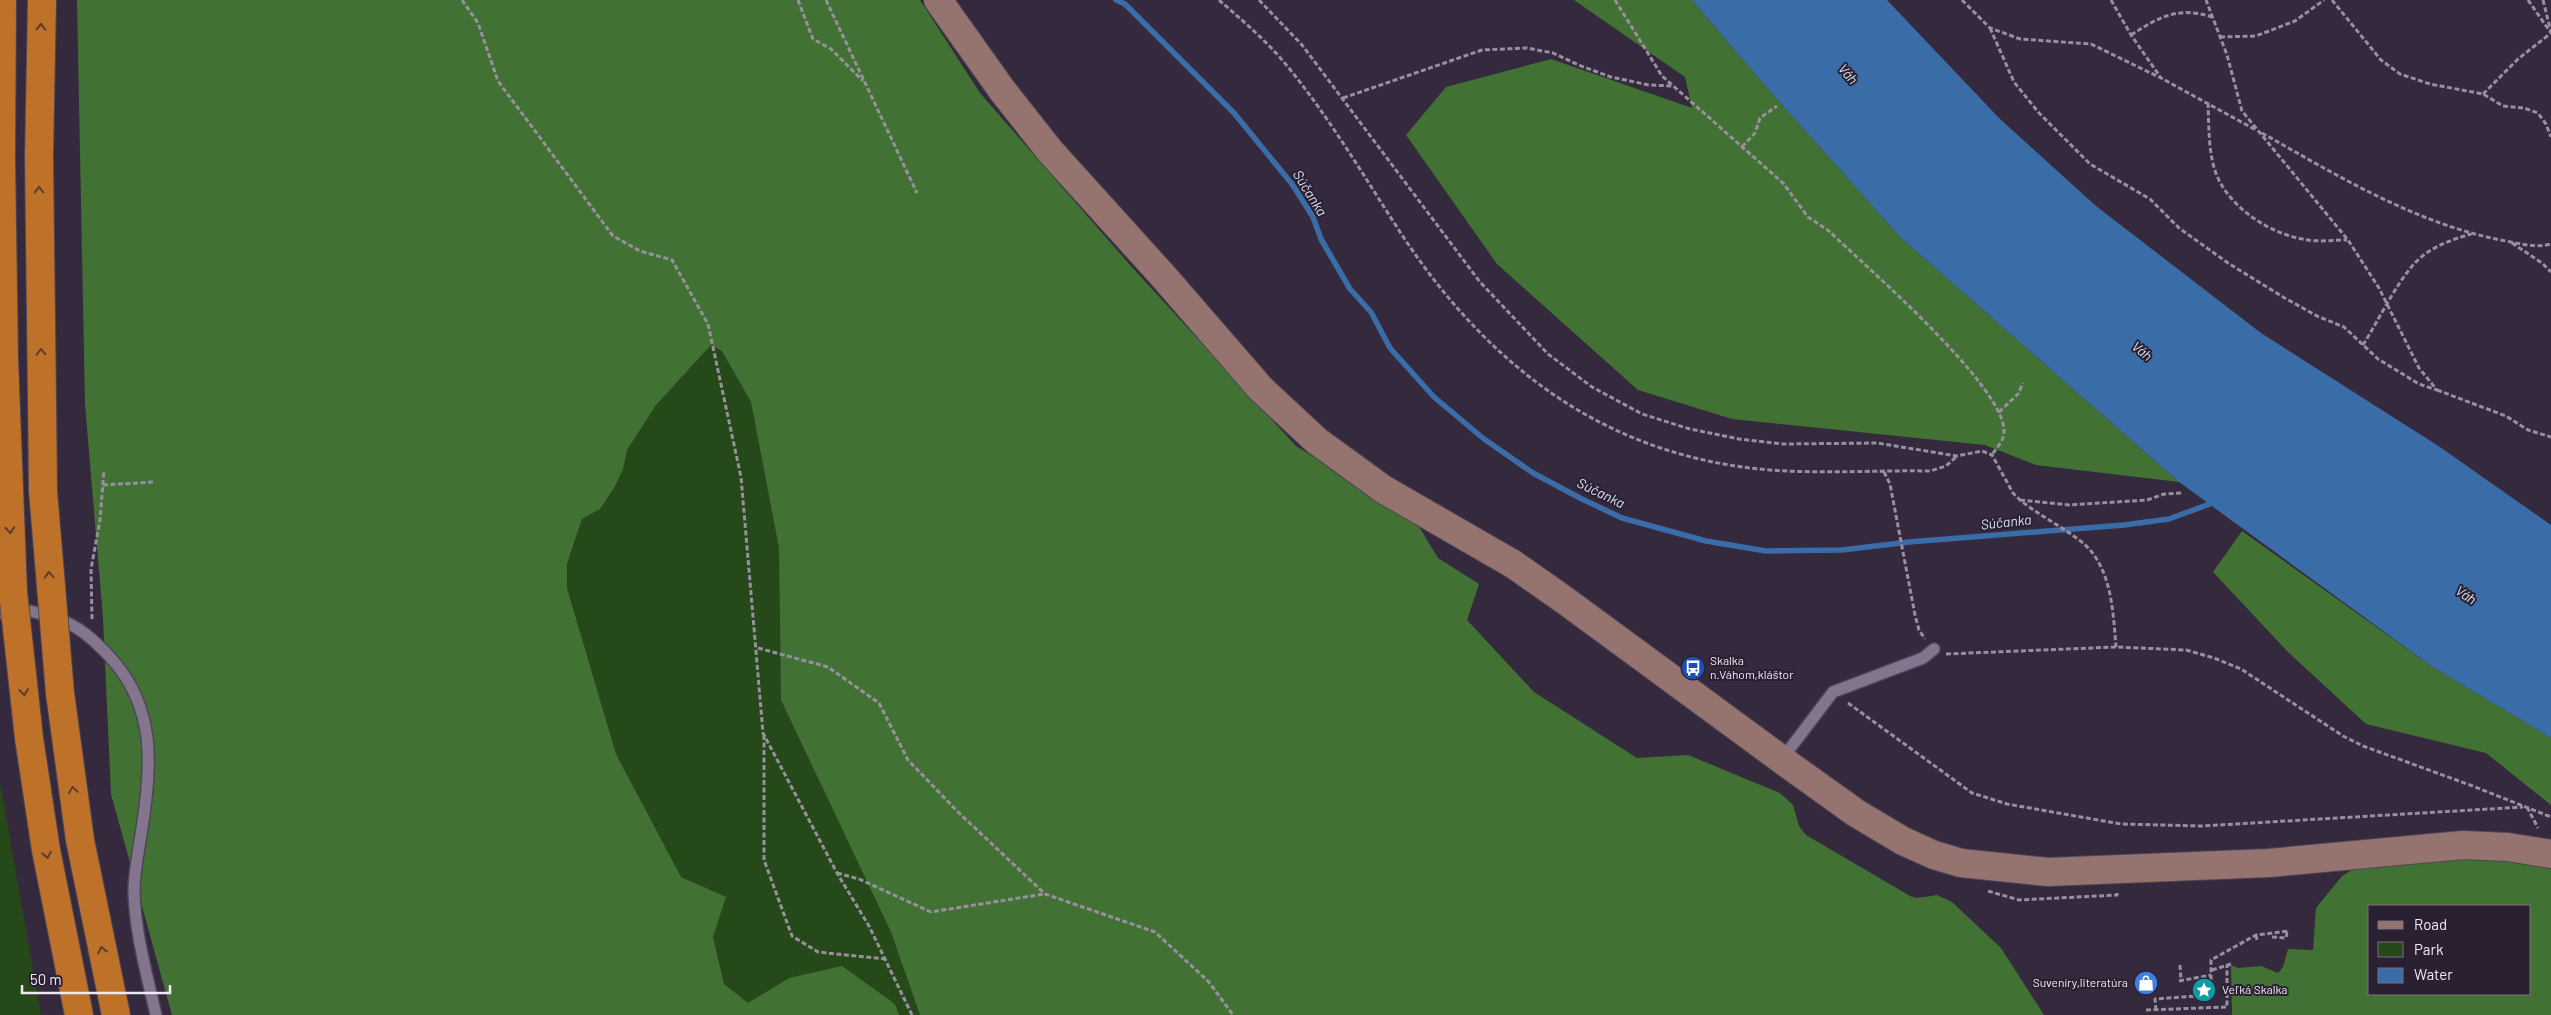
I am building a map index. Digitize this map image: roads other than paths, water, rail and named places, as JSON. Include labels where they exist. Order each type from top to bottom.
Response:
[{"type":"highway","points":[[2,0],[1,157],[4,359],[13,592],[29,738],[46,850],[79,1015]]},
{"type":"highway","points":[[42,0],[38,157],[43,491],[60,693],[80,840],[116,1015]]},
{"type":"main road","points":[[938,0],[1002,90],[1050,151],[1164,277],[1261,389],[1317,440],[1384,489],[1513,564],[1563,598],[1856,813],[1903,841],[1941,858],[1984,868],[2048,872],[2269,863],[2463,845],[2508,847],[2551,854]]},
{"type":"lane","points":[[0,613],[31,610],[62,620],[92,638],[114,662],[132,688],[143,712],[148,737],[149,761],[134,890],[136,917],[156,1015]]},
{"type":"lane","points":[[1782,760],[1833,692],[1923,658],[1934,649]]},
{"type":"water","name":"Váh","points":[[1692,0],[1887,0],[1999,118],[2096,206],[2261,333],[2440,447],[2551,525],[2551,738],[2431,666],[2179,482],[1900,237],[1767,88]]},
{"type":"waterway","name":"Súčanka","points":[[1116,0],[1125,4],[1234,113],[1292,184],[1313,217],[1321,239],[1350,289],[1371,312],[1390,348],[1434,397],[1484,439],[1533,473],[1622,518],[1706,541],[1766,551],[1842,550],[1909,542],[2124,525],[2169,519],[2215,502]]},
{"type":"place","name":"Skalka n.Váhom,kláštor","points":[[1693,668]]},
{"type":"place","name":"Suveníry,literatúra","points":[[2146,983]]},
{"type":"place","name":"Veľká Skalka","points":[[2204,990]]}]
